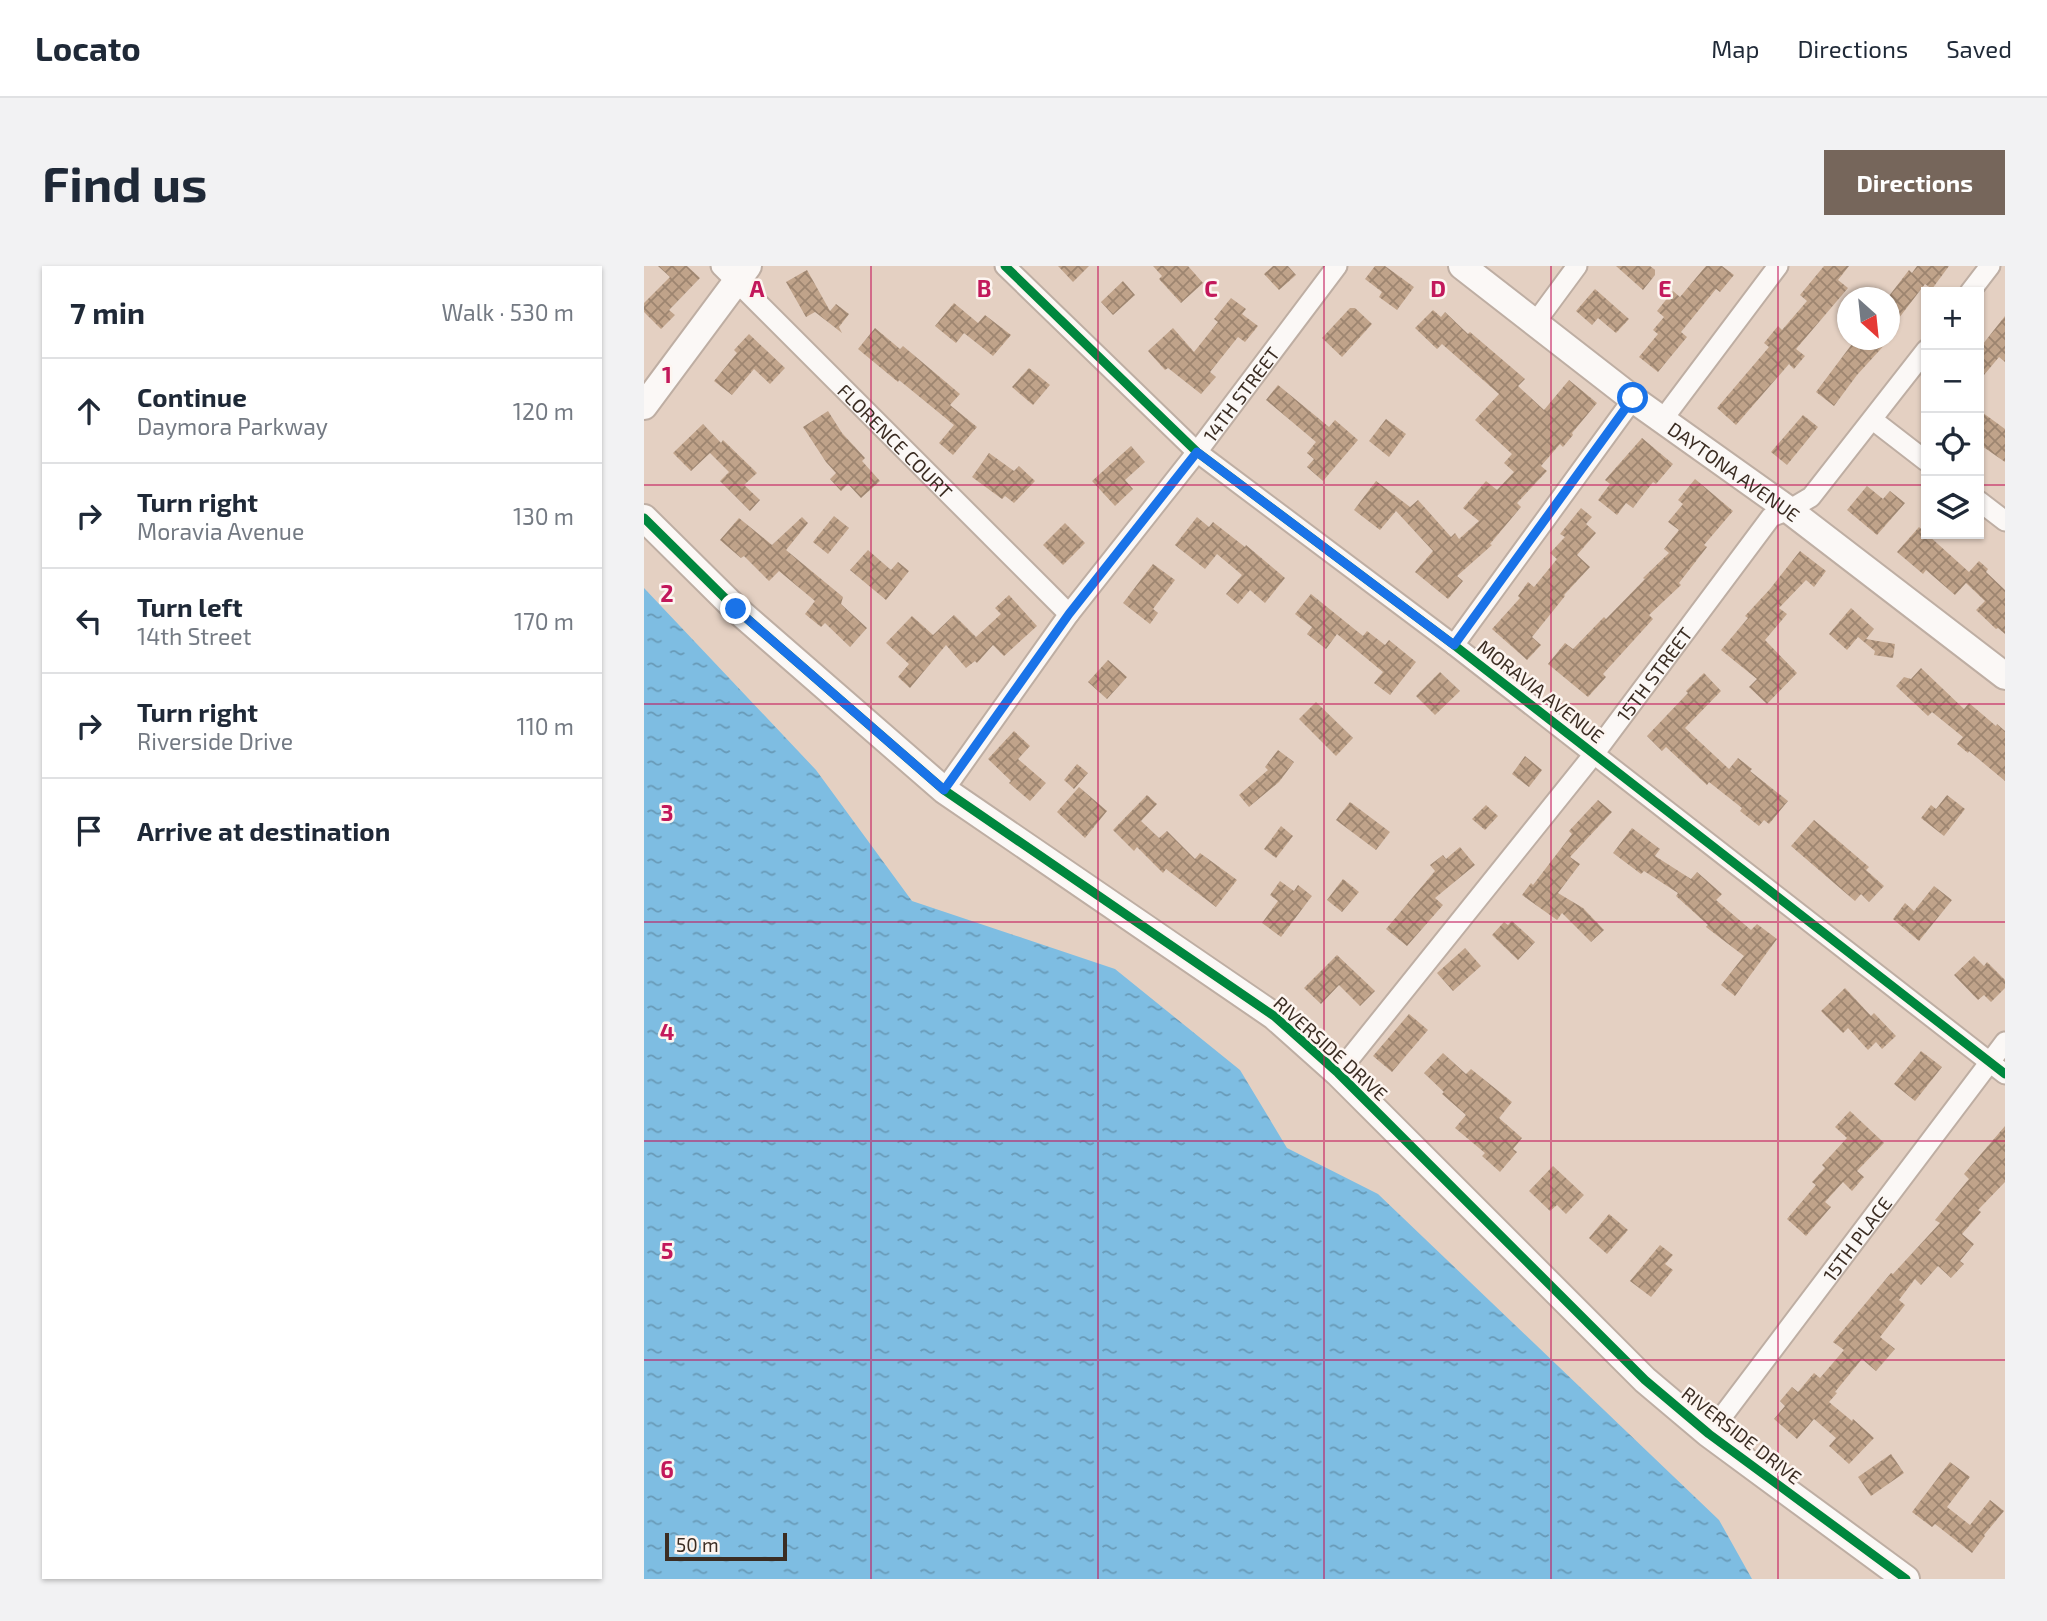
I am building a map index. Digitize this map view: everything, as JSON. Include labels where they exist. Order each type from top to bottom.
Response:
[{"type":"street","name":"MORAVIA AVENUE","points":[[1005,266],[1197,452],[1454,645],[1997,1068]]},
{"type":"street","name":"14TH STREET","points":[[944,790],[1069,614],[1197,452],[1337,266]]},
{"type":"street","name":"DAYTONA AVENUE","points":[[1462,266],[1633,398],[1788,510],[2005,676]]},
{"type":"street","points":[[1535,323],[1577,266]]},
{"type":"street","points":[[1663,419],[1778,266]]},
{"type":"street","points":[[1974,287],[1990,266]]},
{"type":"street","points":[[644,406],[735,271]]},
{"type":"street","name":"FLORENCE COURT","points":[[735,271],[1069,614]]},
{"type":"street","name":"15TH STREET","points":[[1338,1073],[1594,754],[1772,517],[1811,497],[1921,357]]},
{"type":"street","points":[[1454,645],[1633,398]]},
{"type":"street","points":[[1873,420],[1921,457]]},
{"type":"street","points":[[1984,505],[2005,521]]},
{"type":"street","name":"RIVERSIDE DRIVE","points":[[644,518],[736,609],[944,790],[1274,1016],[1338,1073],[1645,1380],[1709,1434],[1906,1579]]},
{"type":"street","name":"15TH PLACE","points":[[1709,1434],[1997,1068],[2005,1042]]},
{"type":"water","points":[[644,588],[816,770],[912,901],[1115,969],[1240,1070],[1287,1148],[1378,1194],[1719,1520],[1752,1579],[644,1579]]},
{"type":"building","points":[[658,266],[687,266],[700,278],[669,310],[675,315],[661,329],[644,312],[644,303],[670,277]]},
{"type":"building","points":[[1058,266],[1089,266],[1073,282]]},
{"type":"building","points":[[1153,266],[1188,266],[1203,283],[1181,303],[1159,279],[1162,276]]},
{"type":"building","points":[[1273,266],[1288,266],[1296,275],[1279,290],[1264,274]]},
{"type":"building","points":[[1375,266],[1385,266],[1414,287],[1397,310],[1379,297],[1382,292],[1365,279]]},
{"type":"building","points":[[1616,266],[1650,266],[1655,270],[1655,275],[1643,290]]},
{"type":"building","points":[[1706,266],[1722,266],[1734,275],[1720,292],[1716,289],[1681,332],[1687,337],[1658,372],[1639,357],[1658,334],[1653,330],[1664,317],[1657,311],[1673,291],[1680,297]]},
{"type":"building","points":[[1824,266],[1849,266],[1838,280],[1847,287],[1837,287],[1837,301],[1796,349],[1805,356],[1794,369],[1789,364],[1736,425],[1717,408],[1769,347],[1764,343],[1778,326],[1782,330],[1807,301],[1800,295]]},
{"type":"building","points":[[1917,266],[1949,266],[1933,287],[1925,284],[1921,287],[1900,317],[1900,287],[1896,287],[1909,270],[1912,273]]},
{"type":"building","points":[[807,270],[830,311],[836,304],[849,314],[839,327],[842,333],[815,312],[806,317],[786,282]]},
{"type":"building","points":[[1123,281],[1135,295],[1113,315],[1101,302]]},
{"type":"building","points":[[1595,289],[1629,319],[1616,333],[1598,318],[1592,325],[1576,311]]},
{"type":"building","points":[[1231,298],[1246,309],[1242,314],[1258,326],[1245,342],[1238,337],[1210,372],[1216,377],[1201,394],[1168,368],[1165,370],[1148,351],[1173,328],[1194,352],[1218,322],[1214,319]]},
{"type":"building","points":[[954,303],[978,323],[985,315],[1011,335],[993,356],[964,333],[956,343],[935,326]]},
{"type":"building","points":[[1350,308],[1355,308],[1372,324],[1342,357],[1322,338]]},
{"type":"building","points":[[1433,310],[1441,317],[1445,312],[1525,379],[1518,386],[1544,410],[1569,380],[1597,403],[1563,447],[1560,444],[1541,466],[1547,471],[1517,503],[1521,507],[1490,544],[1492,545],[1457,576],[1463,581],[1448,599],[1415,572],[1433,551],[1396,511],[1380,530],[1354,510],[1376,481],[1410,507],[1418,500],[1451,537],[1455,533],[1459,539],[1479,521],[1463,508],[1486,481],[1497,490],[1514,472],[1504,463],[1512,454],[1475,420],[1499,394],[1442,344],[1437,349],[1415,328]]},
{"type":"building","points":[[2005,316],[2005,362],[1999,357],[1984,375],[1984,343]]},
{"type":"building","points":[[875,328],[900,349],[903,346],[960,394],[950,405],[977,427],[953,455],[939,443],[954,425],[858,349]]},
{"type":"building","points":[[749,334],[785,368],[770,384],[754,369],[732,395],[714,381],[737,353],[734,350]]},
{"type":"building","points":[[1848,350],[1880,350],[1834,406],[1816,392]]},
{"type":"building","points":[[1029,368],[1050,385],[1033,405],[1012,387]]},
{"type":"building","points":[[1278,385],[1329,427],[1335,420],[1358,440],[1323,481],[1307,467],[1314,459],[1307,453],[1316,442],[1266,400]]},
{"type":"building","points":[[828,411],[842,433],[865,458],[862,461],[880,481],[861,498],[848,484],[841,491],[830,479],[836,473],[803,427]]},
{"type":"building","points":[[1984,414],[2005,429],[2005,462],[1984,447]]},
{"type":"building","points":[[1803,415],[1818,427],[1787,465],[1771,452]]},
{"type":"building","points":[[1386,419],[1406,434],[1389,457],[1369,441]]},
{"type":"building","points":[[703,424],[757,473],[744,485],[760,500],[750,511],[720,481],[729,472],[710,453],[691,471],[673,453]]},
{"type":"building","points":[[1642,438],[1673,464],[1656,484],[1653,482],[1633,508],[1626,503],[1617,515],[1598,500],[1610,484],[1605,480]]},
{"type":"building","points":[[1131,446],[1145,462],[1125,480],[1133,489],[1115,506],[1092,481]]},
{"type":"building","points":[[989,453],[1014,471],[1019,466],[1035,481],[1014,503],[1005,496],[1002,499],[972,477]]},
{"type":"building","points":[[1695,479],[1733,511],[1704,545],[1707,547],[1679,583],[1681,585],[1649,615],[1653,619],[1603,674],[1606,677],[1588,697],[1548,664],[1565,643],[1573,649],[1604,617],[1606,619],[1669,553],[1664,549],[1679,530],[1668,522],[1683,504],[1678,500]]},
{"type":"building","points":[[1867,486],[1883,499],[1890,491],[1905,503],[1877,535],[1847,510]]},
{"type":"building","points":[[1581,508],[1592,517],[1586,524],[1596,533],[1577,555],[1590,567],[1564,595],[1532,637],[1541,645],[1527,660],[1492,629],[1520,598],[1518,596],[1528,582],[1534,587],[1557,559],[1550,553],[1565,537],[1560,534]]},
{"type":"building","points":[[834,516],[849,528],[828,554],[813,542]]},
{"type":"building","points":[[802,517],[808,523],[786,550],[843,597],[841,604],[867,628],[850,647],[825,623],[821,627],[805,614],[815,601],[779,571],[769,581],[744,556],[741,558],[720,540],[739,518],[772,545]]},
{"type":"building","points":[[1197,517],[1209,527],[1213,522],[1245,547],[1246,545],[1285,578],[1265,603],[1250,590],[1238,604],[1226,594],[1242,575],[1217,554],[1205,569],[1175,545]]},
{"type":"building","points":[[1065,523],[1085,543],[1063,565],[1043,545]]},
{"type":"building","points":[[1919,527],[1921,539],[1932,539],[1969,572],[1979,561],[1988,569],[1986,572],[2005,590],[2005,634],[1976,610],[1985,601],[1966,583],[1955,595],[1926,570],[1923,574],[1897,552]]},
{"type":"building","points":[[868,550],[891,570],[898,562],[909,571],[886,600],[850,570]]},
{"type":"building","points":[[1800,551],[1826,571],[1814,587],[1806,580],[1779,608],[1787,614],[1765,640],[1797,673],[1767,704],[1749,687],[1757,679],[1721,650],[1748,618],[1745,616]]},
{"type":"building","points":[[1153,564],[1175,580],[1153,609],[1158,613],[1150,624],[1123,603]]},
{"type":"building","points":[[1311,594],[1363,636],[1367,631],[1385,645],[1389,640],[1416,662],[1390,695],[1374,683],[1383,672],[1337,634],[1326,649],[1307,634],[1312,627],[1295,614]]},
{"type":"building","points":[[1009,595],[1037,626],[1004,656],[993,645],[977,663],[975,661],[966,668],[946,645],[910,688],[898,677],[909,664],[886,643],[912,616],[933,635],[954,615],[976,637],[1001,614],[995,608]]},
{"type":"building","points":[[1851,608],[1874,629],[1866,639],[1895,644],[1893,658],[1874,655],[1875,651],[1858,637],[1847,650],[1829,634]]},
{"type":"building","points":[[1108,660],[1127,677],[1107,699],[1088,682]]},
{"type":"building","points":[[1921,668],[1964,709],[1969,703],[2005,731],[2005,781],[1957,744],[1963,737],[1932,712],[1928,716],[1896,686],[1904,677],[1911,679]]},
{"type":"building","points":[[1440,672],[1460,691],[1435,715],[1416,696]]},
{"type":"building","points":[[1704,673],[1721,691],[1685,728],[1729,769],[1738,758],[1788,801],[1769,824],[1764,820],[1759,826],[1740,811],[1742,808],[1709,782],[1707,785],[1666,747],[1662,751],[1647,736]]},
{"type":"building","points":[[1316,702],[1353,738],[1336,756],[1299,719]]},
{"type":"building","points":[[1014,731],[1030,746],[1018,759],[1046,783],[1030,801],[1009,783],[1011,781],[988,759]]},
{"type":"building","points":[[1278,750],[1294,762],[1279,782],[1249,807],[1239,795],[1268,770],[1265,767]]},
{"type":"building","points":[[1525,756],[1542,770],[1529,787],[1512,774]]},
{"type":"building","points":[[1077,764],[1088,773],[1074,789],[1064,780]]},
{"type":"building","points":[[1079,787],[1107,811],[1085,838],[1057,812]]},
{"type":"building","points":[[1147,795],[1157,804],[1141,821],[1159,838],[1167,831],[1195,859],[1200,853],[1237,880],[1216,907],[1166,869],[1163,873],[1137,847],[1134,851],[1113,830]]},
{"type":"building","points":[[1947,795],[1965,809],[1944,836],[1921,818],[1931,805],[1936,809]]},
{"type":"building","points":[[1598,800],[1612,812],[1570,857],[1580,864],[1558,893],[1583,908],[1604,930],[1591,942],[1562,913],[1557,920],[1522,895],[1531,883],[1533,885],[1572,834],[1569,831]]},
{"type":"building","points":[[1350,802],[1390,832],[1376,850],[1336,820]]},
{"type":"building","points":[[1486,805],[1498,816],[1485,830],[1472,819]]},
{"type":"building","points":[[1814,820],[1869,867],[1866,870],[1884,886],[1869,902],[1861,894],[1855,901],[1791,846]]},
{"type":"building","points":[[1281,826],[1293,836],[1276,858],[1264,849]]},
{"type":"building","points":[[1632,828],[1660,849],[1655,856],[1691,879],[1697,872],[1722,894],[1716,900],[1751,930],[1757,924],[1777,939],[1735,996],[1721,985],[1744,956],[1706,927],[1708,925],[1676,896],[1678,893],[1644,871],[1641,874],[1613,853]]},
{"type":"building","points":[[1460,847],[1475,865],[1435,898],[1443,905],[1407,946],[1386,929],[1435,871],[1430,865],[1443,855],[1446,859]]},
{"type":"building","points":[[1343,879],[1359,892],[1342,912],[1327,900]]},
{"type":"building","points":[[1280,881],[1294,891],[1298,885],[1312,896],[1281,937],[1262,923],[1278,901],[1270,895]]},
{"type":"building","points":[[1934,886],[1952,900],[1919,941],[1893,919],[1905,903],[1914,911]]},
{"type":"building","points":[[1512,921],[1535,942],[1518,960],[1492,935],[1504,922],[1508,925]]},
{"type":"building","points":[[1465,948],[1481,966],[1453,991],[1437,973]]},
{"type":"building","points":[[1337,955],[1375,991],[1360,1006],[1339,985],[1321,1004],[1304,988]]},
{"type":"building","points":[[1974,956],[1984,966],[1987,962],[2005,980],[2005,988],[1991,1002],[1984,995],[1978,1000],[1954,975]]},
{"type":"building","points":[[1845,988],[1871,1016],[1874,1013],[1896,1036],[1882,1049],[1876,1042],[1868,1050],[1848,1028],[1843,1033],[1821,1011]]},
{"type":"building","points":[[1409,1014],[1428,1030],[1392,1072],[1373,1056]]},
{"type":"building","points":[[1921,1051],[1942,1067],[1915,1101],[1894,1084]]},
{"type":"building","points":[[1443,1053],[1466,1074],[1471,1069],[1512,1102],[1499,1118],[1522,1138],[1513,1149],[1517,1152],[1500,1172],[1482,1156],[1485,1153],[1455,1128],[1466,1115],[1442,1094],[1444,1092],[1424,1073]]},
{"type":"building","points":[[1850,1111],[1884,1143],[1857,1171],[1864,1177],[1852,1191],[1843,1182],[1825,1202],[1831,1207],[1806,1236],[1787,1219],[1816,1185],[1812,1182],[1825,1168],[1822,1165],[1847,1138],[1835,1127]]},
{"type":"building","points":[[2005,1126],[2005,1182],[1978,1210],[1981,1212],[1962,1234],[1974,1244],[1960,1261],[1964,1264],[1951,1278],[1938,1266],[1921,1285],[1915,1279],[1899,1300],[1905,1305],[1880,1337],[1895,1349],[1876,1371],[1862,1359],[1829,1402],[1874,1438],[1849,1464],[1829,1446],[1836,1438],[1814,1419],[1797,1439],[1774,1419],[1785,1406],[1780,1401],[1792,1387],[1798,1392],[1814,1373],[1820,1378],[1844,1350],[1833,1342],[1891,1273],[1893,1274],[1940,1223],[1935,1220],[1969,1179],[1964,1174]]},
{"type":"building","points":[[1553,1166],[1584,1195],[1566,1214],[1557,1205],[1550,1211],[1529,1191]]},
{"type":"building","points":[[1609,1214],[1628,1230],[1607,1254],[1589,1238]]},
{"type":"building","points":[[1660,1245],[1673,1255],[1665,1264],[1673,1270],[1651,1297],[1630,1281]]},
{"type":"building","points":[[1891,1454],[1904,1473],[1871,1496],[1858,1477]]},
{"type":"building","points":[[1950,1462],[1970,1477],[1947,1507],[1970,1525],[1990,1500],[2004,1511],[1972,1553],[1935,1524],[1932,1527],[1912,1512]]},
{"type":"cycle path","points":[[1005,266],[1197,452],[1454,645],[2005,1074]]},
{"type":"cycle path","points":[[644,518],[736,609],[944,790],[1274,1016],[1338,1073],[1645,1380],[1709,1434],[1906,1579]]},
{"type":"route","points":[[736,609],[944,790],[1069,614],[1197,452],[1454,645],[1633,398]]}]
